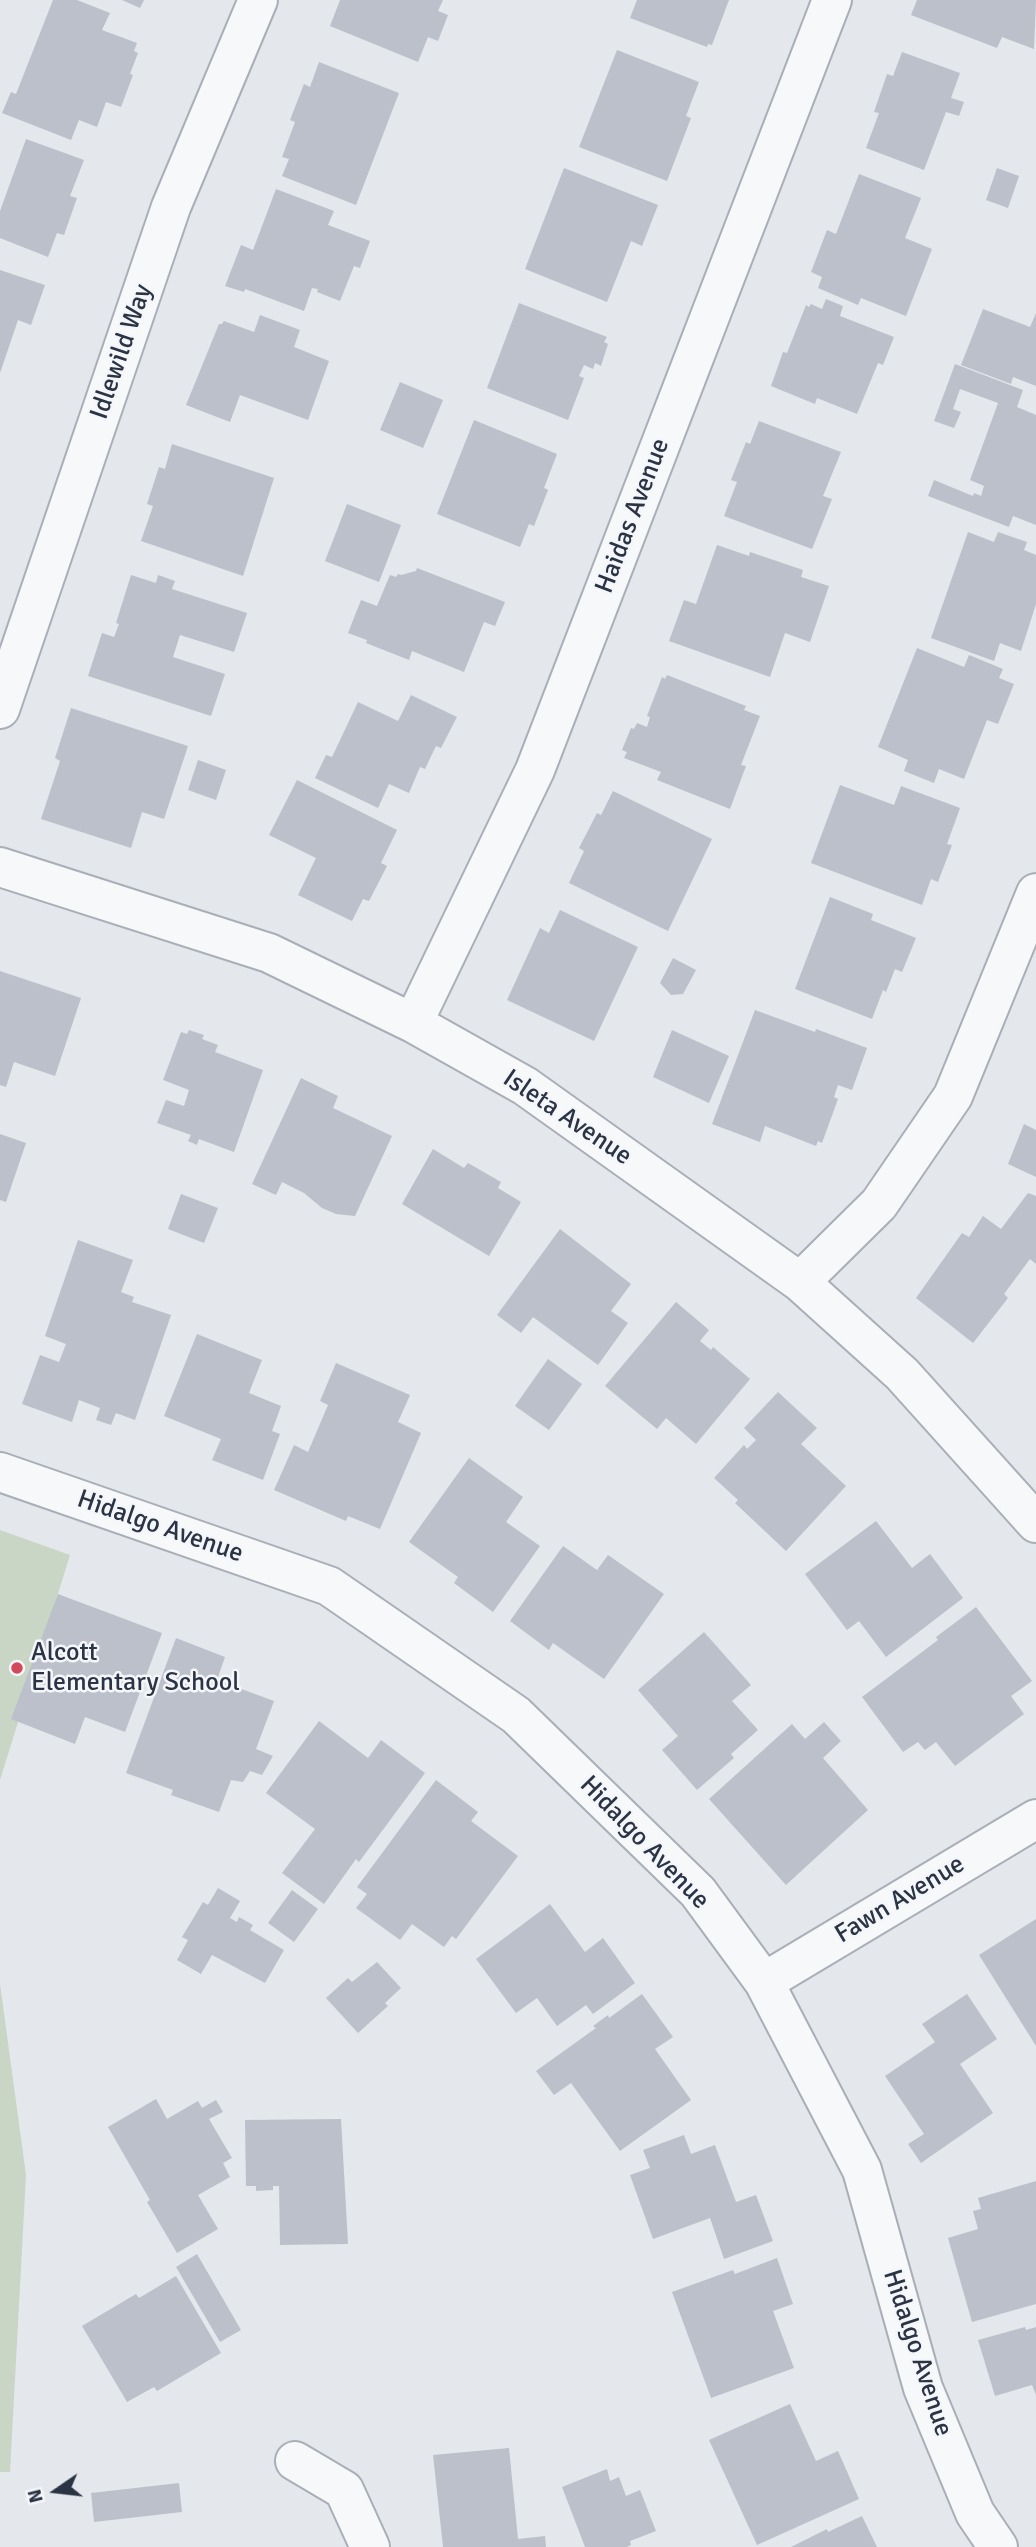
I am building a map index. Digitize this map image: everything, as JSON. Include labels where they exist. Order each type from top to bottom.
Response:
[{"type":"street","name":"Idlewild Way","points":[[0,709],[171,207],[258,0]]},
{"type":"street","name":"Haidas Avenue","points":[[413,1023],[535,770],[832,0]]},
{"type":"street","name":"Isleta Avenue","points":[[0,867],[269,953],[413,1023],[526,1086],[800,1282],[902,1374],[1036,1523]]},
{"type":"street","points":[[800,1282],[879,1204],[953,1096],[1036,893]]},
{"type":"street","name":"Hidalgo Avenue","points":[[0,1472],[329,1586],[516,1714],[698,1892],[765,1982],[862,2170],[923,2388],[975,2513],[998,2547]]},
{"type":"street","name":"Fawn Avenue","points":[[765,1982],[1036,1819]]},
{"type":"street","points":[[295,2461],[344,2490],[370,2547]]},
{"type":"green space","name":"Alcott Elementary School","points":[[0,1530],[70,1555],[0,1780]]},
{"type":"green space","points":[[0,1984],[26,2175],[10,2472],[0,2472]]},
{"type":"building","points":[[53,0],[77,0],[110,13],[102,30],[137,43],[134,51],[138,53],[130,74],[133,75],[121,107],[106,102],[97,127],[79,120],[71,140],[2,113],[11,92],[16,94]]},
{"type":"building","points":[[122,0],[144,0],[140,8]]},
{"type":"building","points":[[340,0],[443,0],[438,11],[448,15],[438,41],[428,37],[418,62],[330,26]]},
{"type":"building","points":[[637,0],[729,0],[712,45],[708,44],[707,47],[630,18]]},
{"type":"building","points":[[917,0],[1036,0],[1034,49],[1002,37],[997,48],[911,15]]},
{"type":"building","points":[[617,50],[699,82],[686,116],[691,118],[667,181],[579,147]]},
{"type":"building","points":[[902,52],[960,73],[951,98],[964,102],[959,116],[946,112],[924,170],[866,148],[879,113],[874,112],[887,74],[893,76]]},
{"type":"building","points":[[319,62],[399,93],[356,205],[282,176],[289,159],[282,157],[295,122],[290,120],[304,84],[310,87]]},
{"type":"building","points":[[26,139],[84,160],[70,196],[77,198],[64,235],[57,233],[48,257],[0,238],[0,211]]},
{"type":"building","points":[[564,168],[658,205],[642,246],[631,241],[607,302],[525,269]]},
{"type":"building","points":[[997,168],[1019,176],[1008,208],[986,200]]},
{"type":"building","points":[[859,174],[921,198],[905,238],[932,249],[906,316],[861,298],[858,305],[818,288],[822,277],[811,272],[827,230],[836,234]]},
{"type":"building","points":[[276,189],[334,211],[328,225],[370,241],[360,268],[354,266],[340,301],[312,288],[304,311],[245,289],[244,292],[225,286],[241,245],[253,250]]},
{"type":"building","points":[[0,270],[45,285],[31,325],[18,320],[0,373]]},
{"type":"building","points":[[826,299],[843,306],[840,316],[894,337],[883,365],[878,363],[857,414],[817,398],[815,404],[771,386],[783,352],[787,353],[806,305],[809,307],[811,304],[822,309]]},
{"type":"building","points":[[519,303],[607,337],[604,342],[608,344],[601,366],[595,363],[593,369],[584,365],[579,376],[584,378],[568,420],[487,388]]},
{"type":"building","points":[[983,309],[1030,327],[1036,313],[1036,386],[1013,377],[1011,384],[961,365]]},
{"type":"building","points":[[260,315],[300,330],[294,347],[329,361],[308,420],[240,395],[230,422],[186,405],[219,324],[224,321],[254,332]]},
{"type":"building","points":[[955,364],[1023,390],[1017,407],[1036,415],[1036,525],[1013,516],[1009,527],[928,496],[934,480],[973,496],[974,493],[981,496],[984,486],[970,480],[998,403],[960,389],[953,409],[961,412],[954,428],[934,421]]},
{"type":"building","points":[[400,382],[443,400],[423,448],[380,430]]},
{"type":"building","points":[[474,420],[557,454],[544,488],[548,490],[534,526],[529,524],[520,547],[437,514]]},
{"type":"building","points":[[759,421],[841,452],[823,496],[832,499],[812,549],[724,516],[737,482],[731,480],[746,442],[750,444]]},
{"type":"building","points":[[172,444],[274,478],[243,576],[141,541],[153,506],[147,504],[159,467],[165,469]]},
{"type":"building","points":[[347,504],[401,525],[379,582],[325,561]]},
{"type":"building","points":[[968,532],[994,542],[998,532],[1027,542],[1024,550],[1036,555],[1036,604],[1021,651],[1000,643],[994,661],[931,638]]},
{"type":"building","points":[[717,545],[749,556],[750,552],[803,570],[801,577],[829,586],[810,642],[785,633],[770,677],[669,641],[684,600],[696,604]]},
{"type":"building","points":[[417,568],[505,602],[495,626],[484,622],[464,672],[412,651],[409,660],[348,633],[361,600],[377,606],[390,575],[396,577],[398,574],[416,571]]},
{"type":"building","points":[[131,575],[156,583],[158,575],[175,581],[172,589],[247,613],[234,652],[180,635],[173,657],[225,674],[211,716],[88,676],[102,633],[114,637]]},
{"type":"building","points":[[917,648],[964,667],[969,655],[1003,669],[999,678],[1014,684],[998,724],[987,720],[964,779],[939,769],[934,783],[904,771],[908,760],[878,747]]},
{"type":"building","points":[[667,675],[746,706],[744,710],[760,716],[741,765],[746,766],[730,809],[657,780],[661,772],[624,758],[627,752],[622,750],[631,728],[634,729],[637,723],[647,727],[650,717],[647,716],[662,677],[665,679]]},
{"type":"building","points":[[411,695],[457,717],[441,748],[436,746],[425,769],[420,767],[409,793],[389,784],[378,808],[315,778],[326,755],[332,757],[358,702],[398,721]]},
{"type":"building","points":[[71,708],[188,746],[164,819],[142,812],[131,848],[41,819],[60,761],[55,758]]},
{"type":"building","points":[[198,760],[226,770],[216,800],[188,790]]},
{"type":"building","points":[[297,780],[397,830],[381,863],[387,866],[369,901],[363,899],[352,921],[298,895],[316,858],[269,835]]},
{"type":"building","points":[[840,785],[894,805],[901,786],[960,808],[947,844],[952,845],[938,882],[931,879],[922,905],[811,863]]},
{"type":"building","points":[[613,791],[712,839],[668,931],[569,883],[584,851],[579,848],[597,813],[601,815]]},
{"type":"building","points":[[830,897],[873,914],[871,920],[916,938],[902,972],[895,969],[886,992],[883,990],[872,1019],[795,989]]},
{"type":"building","points":[[560,910],[638,947],[594,1041],[507,1000],[540,928],[549,933]]},
{"type":"building","points":[[673,958],[696,970],[683,994],[671,995],[660,983]]},
{"type":"building","points":[[0,971],[81,998],[55,1076],[14,1062],[6,1087],[0,1085]]},
{"type":"building","points":[[755,1010],[867,1048],[852,1090],[838,1085],[834,1097],[838,1099],[822,1143],[818,1141],[816,1146],[765,1126],[760,1142],[712,1124]]},
{"type":"building","points":[[189,1030],[204,1035],[202,1039],[218,1045],[215,1052],[263,1070],[234,1152],[199,1139],[197,1145],[188,1141],[191,1135],[157,1123],[166,1100],[184,1106],[189,1090],[163,1080],[181,1032],[187,1034]]},
{"type":"building","points":[[672,1030],[729,1056],[709,1103],[653,1077]]},
{"type":"building","points":[[301,1078],[338,1096],[333,1108],[392,1136],[355,1216],[336,1214],[322,1208],[304,1193],[282,1182],[276,1195],[252,1184]]},
{"type":"building","points":[[1024,1124],[1036,1130],[1036,1177],[1008,1164]]},
{"type":"building","points":[[0,1134],[26,1143],[6,1202],[0,1200]]},
{"type":"building","points":[[433,1149],[464,1168],[468,1163],[501,1182],[498,1188],[521,1202],[489,1256],[402,1204]]},
{"type":"building","points":[[1028,1193],[1036,1196],[1036,1264],[1030,1259],[1004,1294],[1008,1298],[973,1343],[916,1298],[962,1233],[969,1237],[983,1216],[1001,1229]]},
{"type":"building","points":[[181,1194],[218,1208],[204,1243],[168,1229]]},
{"type":"building","points":[[560,1229],[631,1284],[611,1311],[628,1323],[598,1365],[533,1317],[521,1333],[497,1315]]},
{"type":"building","points":[[78,1240],[133,1260],[121,1292],[134,1297],[132,1302],[171,1315],[135,1420],[116,1413],[111,1425],[96,1420],[100,1408],[79,1400],[72,1422],[22,1404],[40,1355],[59,1362],[66,1344],[45,1336]]},
{"type":"building","points":[[676,1302],[709,1330],[700,1341],[711,1350],[713,1347],[750,1379],[696,1444],[666,1418],[657,1429],[605,1386]]},
{"type":"building","points":[[197,1334],[262,1360],[249,1393],[281,1406],[272,1431],[280,1434],[263,1480],[212,1460],[221,1439],[164,1416]]},
{"type":"building","points":[[548,1359],[582,1384],[549,1430],[515,1406]]},
{"type":"building","points":[[336,1363],[410,1395],[398,1422],[421,1433],[380,1529],[348,1516],[346,1521],[274,1490],[294,1445],[308,1452],[328,1405],[320,1401]]},
{"type":"building","points":[[778,1392],[817,1428],[801,1444],[846,1486],[786,1551],[735,1503],[738,1500],[714,1478],[744,1445],[747,1449],[756,1440],[744,1428]]},
{"type":"building","points":[[469,1458],[523,1497],[506,1522],[540,1546],[493,1612],[454,1583],[458,1577],[409,1542]]},
{"type":"building","points":[[876,1521],[912,1568],[930,1554],[963,1598],[886,1657],[859,1621],[847,1630],[805,1574]]},
{"type":"building","points":[[563,1546],[597,1570],[608,1555],[664,1594],[604,1679],[553,1643],[549,1650],[510,1621]]},
{"type":"building","points":[[58,1594],[162,1633],[125,1732],[85,1717],[75,1744],[11,1719]]},
{"type":"building","points":[[976,1607],[1032,1681],[1011,1696],[1024,1714],[955,1766],[936,1742],[925,1750],[918,1742],[903,1752],[862,1697],[938,1640],[936,1637]]},
{"type":"building","points":[[704,1632],[751,1685],[732,1701],[758,1730],[731,1754],[734,1758],[697,1790],[662,1750],[678,1736],[638,1690]]},
{"type":"building","points":[[176,1638],[225,1657],[217,1680],[274,1701],[256,1749],[273,1756],[262,1775],[250,1771],[243,1782],[231,1780],[219,1812],[171,1795],[173,1790],[126,1773]]},
{"type":"building","points":[[319,1721],[368,1758],[381,1740],[425,1773],[359,1862],[356,1859],[324,1904],[282,1873],[315,1829],[266,1793]]},
{"type":"building","points":[[824,1722],[841,1741],[823,1758],[868,1810],[786,1885],[709,1799],[792,1724],[805,1739]]},
{"type":"building","points":[[436,1780],[478,1812],[471,1821],[518,1856],[456,1939],[452,1936],[444,1947],[412,1924],[400,1940],[356,1908],[367,1894],[357,1887]]},
{"type":"building","points":[[218,1888],[240,1901],[230,1918],[237,1922],[239,1917],[253,1925],[250,1930],[284,1950],[265,1983],[212,1955],[201,1974],[177,1960],[188,1940],[182,1937],[203,1902],[208,1905]]},
{"type":"building","points":[[292,1890],[318,1909],[294,1942],[268,1923]]},
{"type":"building","points":[[550,1904],[585,1952],[603,1938],[635,1983],[593,2014],[586,2005],[557,2026],[537,1998],[516,2013],[476,1959]]},
{"type":"building","points":[[1036,1919],[1036,2046],[979,1955]]},
{"type":"building","points":[[377,1962],[401,1988],[385,2003],[388,2006],[358,2033],[326,1998],[348,1978],[352,1982]]},
{"type":"building","points":[[642,1994],[673,2037],[655,2049],[691,2100],[620,2151],[571,2083],[554,2095],[536,2071],[596,2028],[593,2026],[608,2015],[609,2018]]},
{"type":"building","points":[[967,1994],[997,2039],[960,2064],[993,2113],[921,2163],[908,2144],[924,2134],[885,2076],[935,2042],[922,2024]]},
{"type":"building","points":[[156,2099],[167,2119],[198,2101],[202,2108],[216,2100],[223,2112],[209,2119],[232,2158],[223,2163],[230,2177],[198,2195],[218,2229],[177,2253],[108,2127]]},
{"type":"building","points":[[341,2119],[348,2244],[280,2245],[279,2186],[273,2186],[273,2190],[256,2191],[256,2186],[246,2186],[245,2120]]},
{"type":"building","points":[[684,2135],[691,2154],[715,2145],[736,2202],[756,2195],[773,2241],[724,2259],[710,2218],[653,2239],[630,2175],[650,2168],[643,2150]]},
{"type":"building","points":[[1036,2181],[1036,2304],[972,2322],[948,2238],[978,2229],[973,2211],[981,2209],[978,2198]]},
{"type":"building","points":[[197,2254],[241,2330],[220,2342],[176,2267]]},
{"type":"building","points":[[777,2258],[793,2304],[773,2311],[794,2368],[711,2398],[672,2292],[733,2270],[735,2274]]},
{"type":"building","points":[[176,2276],[221,2353],[157,2391],[154,2387],[127,2402],[82,2326],[136,2294],[139,2298]]},
{"type":"building","points":[[1025,2327],[1026,2330],[1036,2327],[1036,2395],[1032,2385],[995,2396],[978,2340]]},
{"type":"building","points":[[790,2404],[816,2461],[838,2451],[859,2499],[757,2545],[709,2440]]},
{"type":"building","points":[[509,2448],[518,2539],[545,2536],[546,2547],[443,2547],[433,2455]]},
{"type":"building","points":[[607,2469],[610,2481],[619,2477],[626,2496],[640,2490],[656,2531],[630,2541],[631,2545],[627,2547],[585,2547],[562,2487]]},
{"type":"building","points":[[179,2483],[182,2512],[94,2522],[91,2493]]},
{"type":"building","points":[[862,2516],[877,2547],[791,2547],[827,2529],[828,2532]]},
{"type":"place","name":"Alcott Elementary School","points":[[17,1668]]}]
